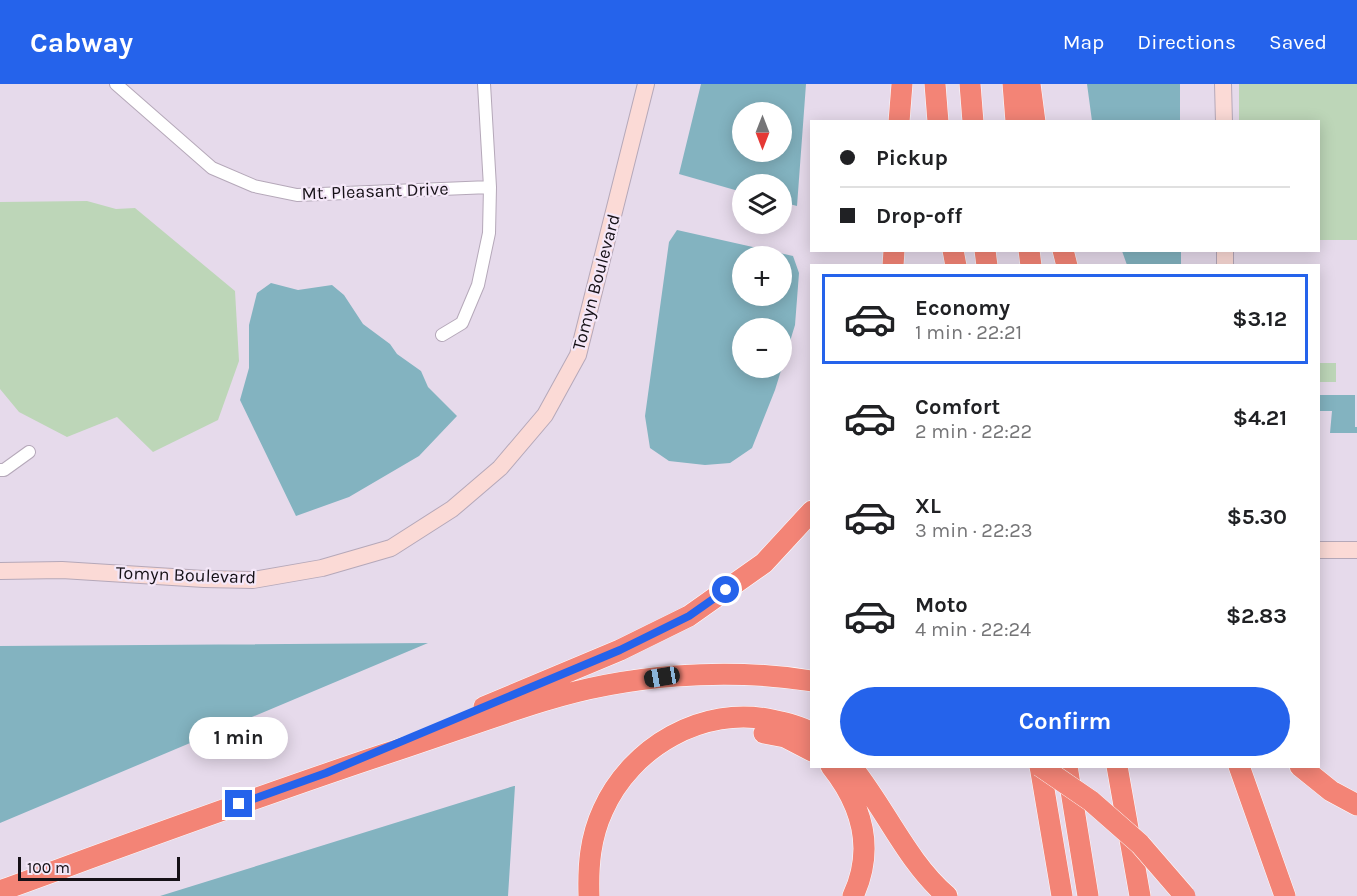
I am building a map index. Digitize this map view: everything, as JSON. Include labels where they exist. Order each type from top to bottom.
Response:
[{"type":"highway","points":[[899,120],[902,84]]},
{"type":"highway","points":[[935,84],[938,120]]},
{"type":"highway","points":[[970,84],[973,120]]},
{"type":"highway","points":[[1013,84],[1016,120]]},
{"type":"highway","points":[[1030,84],[1035,120]]},
{"type":"highway","points":[[0,891],[546,691],[620,650],[689,616],[764,563],[810,513]]},
{"type":"highway","points":[[546,691],[600,688],[662,677],[729,674],[810,681]]},
{"type":"highway","points":[[589,896],[589,857],[603,809],[621,778],[640,758],[659,743],[685,729],[712,720],[737,717],[762,718],[786,723],[810,732]]},
{"type":"highway","points":[[603,896],[603,859],[616,814],[631,789],[664,757],[688,743],[714,734],[737,731],[761,732],[785,737],[810,750]]},
{"type":"highway","points":[[832,768],[854,801],[863,830],[864,861],[854,896]]},
{"type":"highway","points":[[852,768],[904,845],[939,890],[947,896]]},
{"type":"highway","points":[[1040,768],[1062,896]]},
{"type":"highway","points":[[1043,768],[1091,801],[1140,844],[1185,896]]},
{"type":"highway","points":[[1067,768],[1088,896]]},
{"type":"highway","points":[[1117,768],[1140,896]]},
{"type":"highway","points":[[1240,768],[1285,896]]},
{"type":"highway","points":[[1302,768],[1331,791],[1357,805]]},
{"type":"street","name":"Mt. Pleasant Drive","points":[[116,84],[212,168],[254,186],[297,195],[490,187]]},
{"type":"street","points":[[442,335],[462,323],[478,285],[489,233],[490,187],[484,84]]},
{"type":"street","name":"Tomyn Boulevard","points":[[0,571],[62,570],[253,580],[322,567],[390,548],[452,509],[500,468],[545,415],[578,355],[646,84]]},
{"type":"street","points":[[1223,84],[1224,120]]},
{"type":"street","points":[[0,470],[4,470],[29,452]]},
{"type":"street","points":[[1320,550],[1357,550]]},
{"type":"green space","points":[[1239,84],[1357,84],[1357,240],[1320,240],[1320,120],[1239,120]]},
{"type":"green space","points":[[87,201],[116,209],[135,208],[235,291],[239,361],[218,420],[153,452],[117,417],[67,437],[19,412],[0,389],[0,202]]},
{"type":"green space","points":[[1320,363],[1336,363],[1336,382],[1320,382]]},
{"type":"water","points":[[701,84],[806,84],[797,206],[792,205],[792,174],[732,174],[732,189],[679,174]]},
{"type":"water","points":[[1087,84],[1180,84],[1180,120],[1092,120]]},
{"type":"water","points":[[677,230],[748,246],[732,246],[732,306],[792,306],[793,256],[799,273],[795,325],[792,335],[792,318],[732,318],[732,378],[779,378],[752,448],[730,463],[705,465],[669,461],[650,448],[645,416],[669,242]]},
{"type":"water","points":[[1122,252],[1181,252],[1181,264],[1127,264]]},
{"type":"water","points":[[271,283],[298,290],[332,285],[344,295],[363,324],[390,344],[397,354],[421,371],[428,387],[457,416],[419,456],[349,497],[296,516],[240,400],[249,368],[249,325],[257,293]]},
{"type":"water","points":[[1320,395],[1355,395],[1357,433],[1330,433],[1332,411],[1320,411]]},
{"type":"water","points":[[428,643],[0,823],[0,646]]},
{"type":"water","points":[[514,786],[508,896],[160,896]]},
{"type":"route","points":[[239,804],[326,773],[620,650],[689,616],[726,590]]}]
